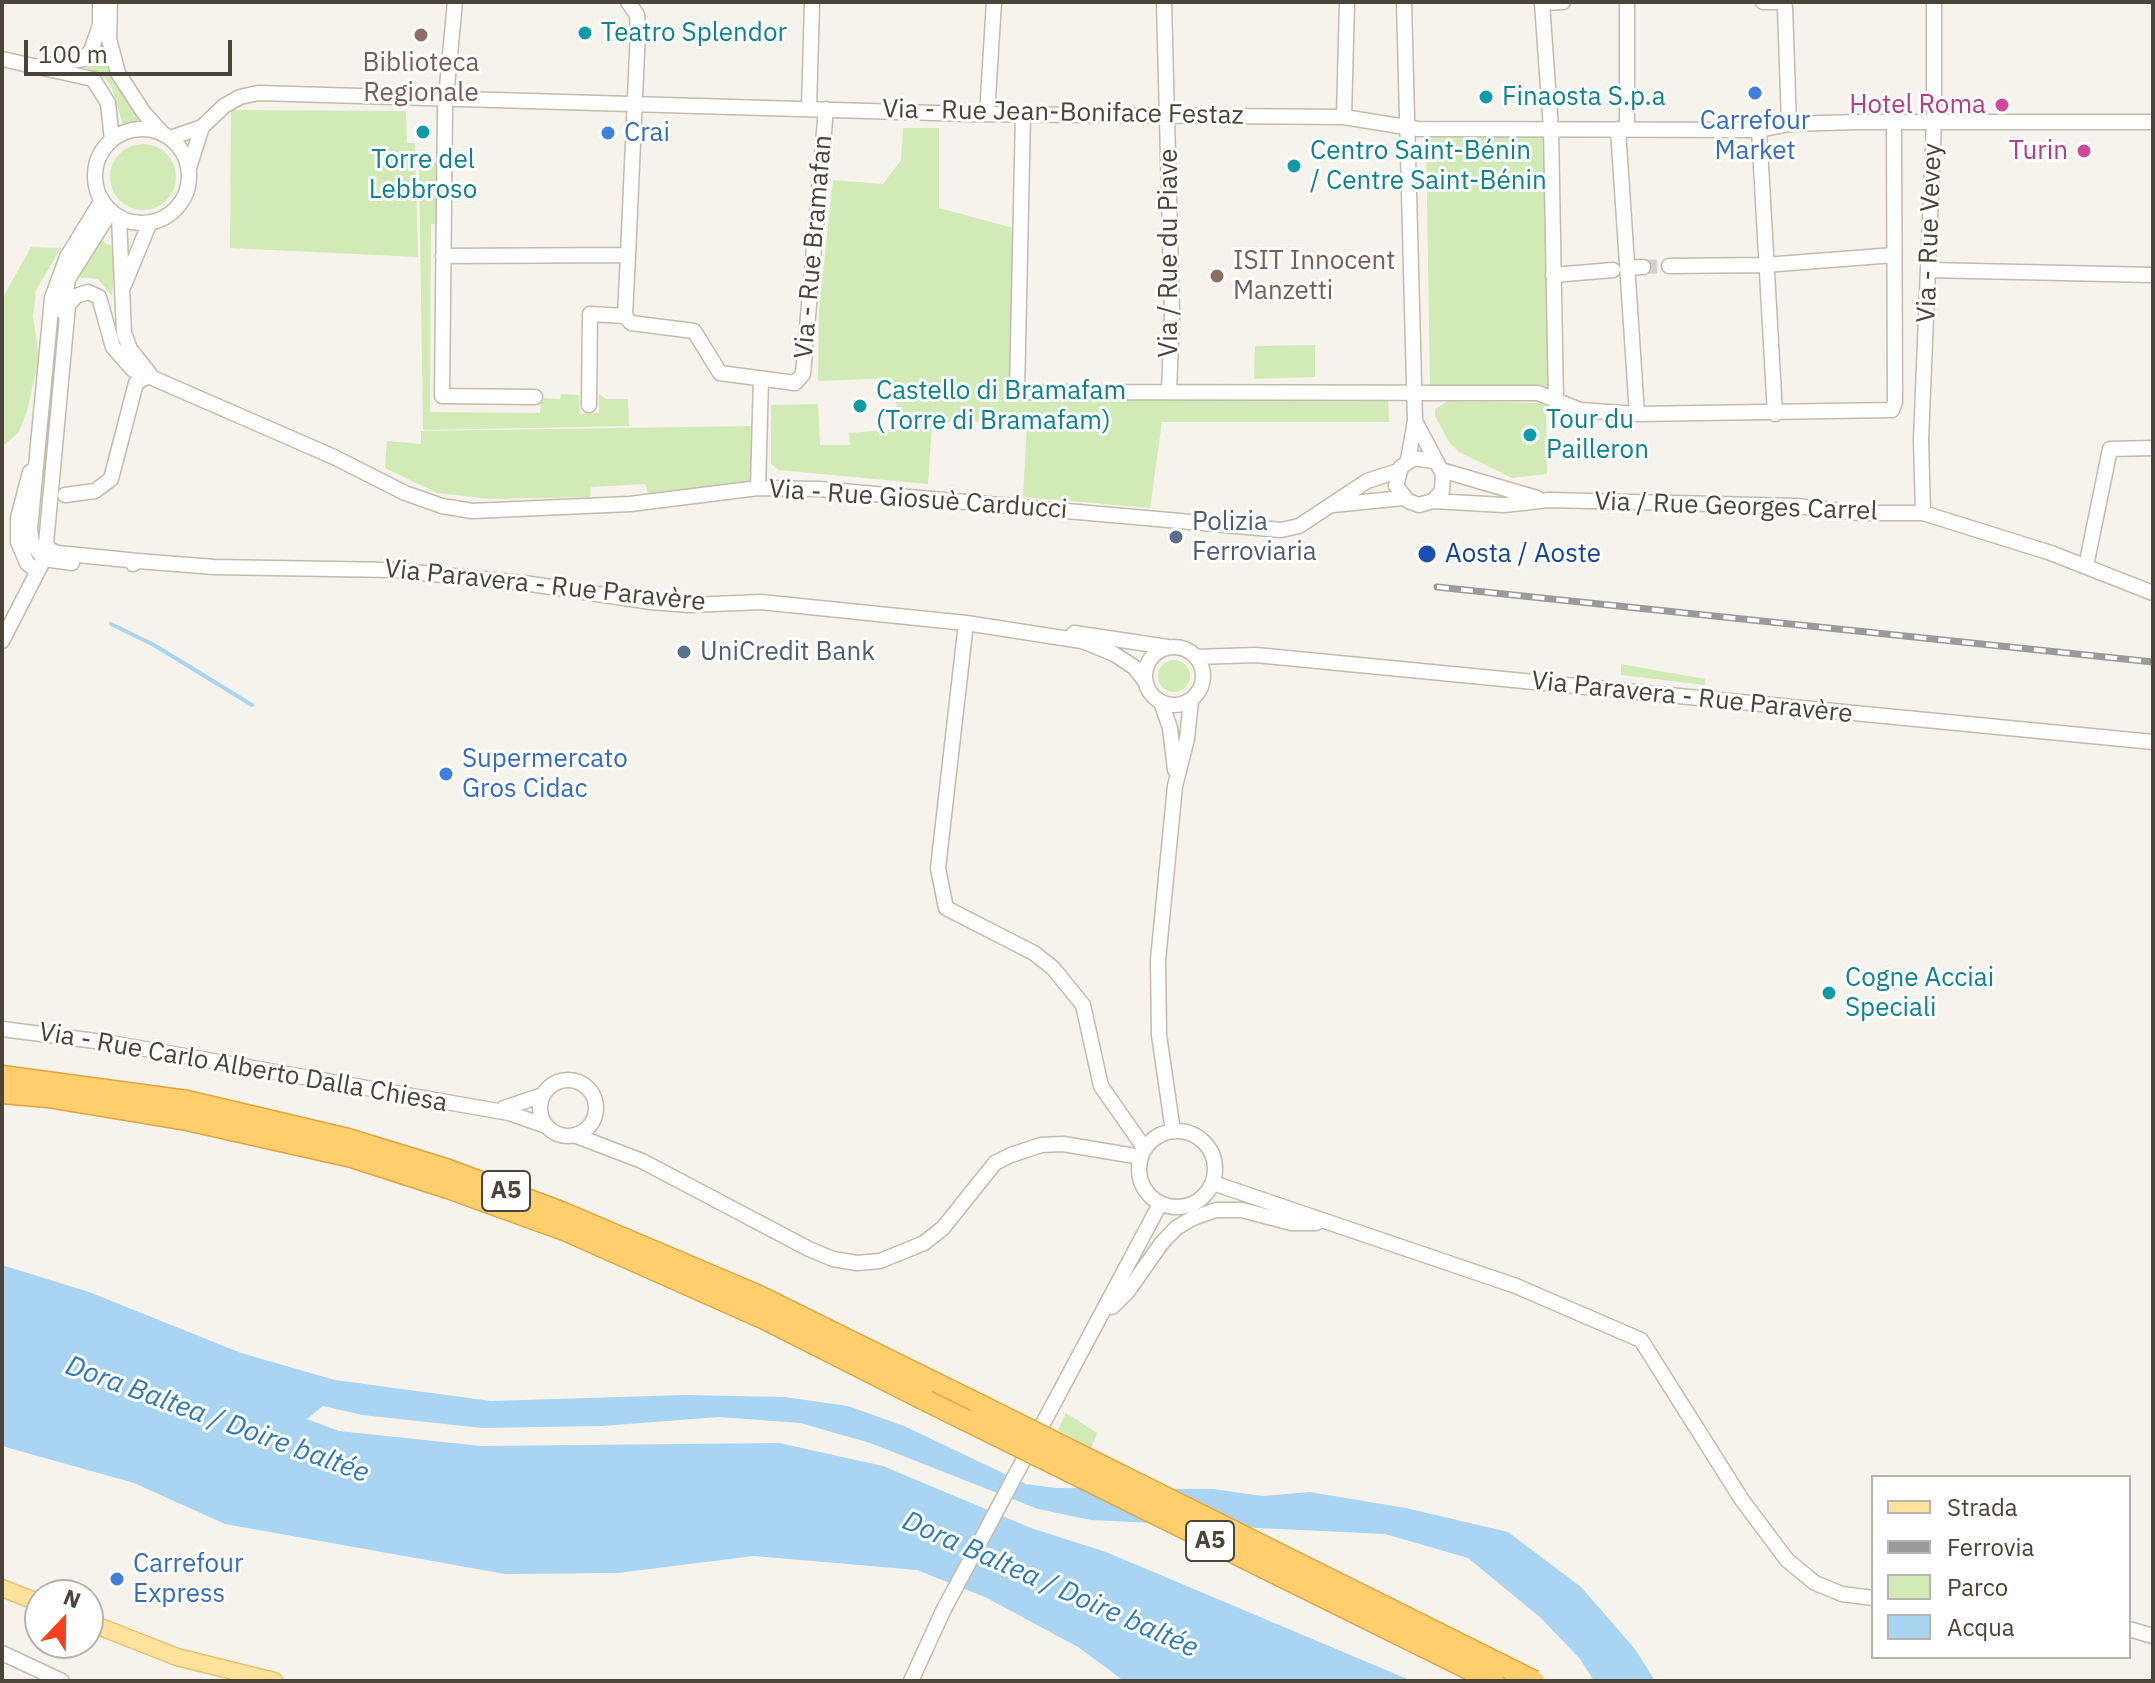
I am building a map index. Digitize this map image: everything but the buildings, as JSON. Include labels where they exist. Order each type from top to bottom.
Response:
[{"type":"highway","name":"A5","points":[[2,1076],[187,1101],[348,1139],[446,1169],[559,1211],[757,1295],[1534,1681]]},
{"type":"highway","name":"A5","points":[[2,1093],[48,1097],[187,1120],[352,1157],[567,1231],[765,1319],[1493,1681]]},
{"type":"main road","points":[[2,1588],[24,1597]]},
{"type":"main road","points":[[104,1628],[177,1657],[274,1681]]},
{"type":"street","points":[[40,65],[83,59],[96,38],[100,2]]},
{"type":"street","points":[[110,2],[109,39],[118,73],[144,113],[182,151],[189,168]]},
{"type":"street","points":[[455,2],[445,96],[442,396],[535,397]]},
{"type":"street","points":[[625,316],[637,103],[637,15],[628,2]]},
{"type":"street","points":[[809,109],[812,2]]},
{"type":"street","name":"Via / Rue du Piave","points":[[1164,2],[1172,314],[1169,392]]},
{"type":"street","points":[[1344,117],[1347,2]]},
{"type":"street","points":[[1403,498],[1396,486],[1415,421],[1404,2]]},
{"type":"street","points":[[1556,402],[1551,129],[1542,2],[1563,2]]},
{"type":"street","points":[[1627,2],[1620,269],[1637,414]]},
{"type":"street","points":[[1763,2],[1782,2],[1785,7],[1789,124]]},
{"type":"street","name":"Via - Rue Vevey","points":[[1923,513],[1921,434],[1934,121],[1934,2]]},
{"type":"street","points":[[987,114],[995,12]]},
{"type":"street","points":[[2,59],[93,79],[108,103],[112,140]]},
{"type":"street","name":"Via - Rue Jean-Boniface Festaz","points":[[202,127],[224,106],[258,93],[987,114],[1344,117],[1409,129],[1759,130],[1789,124],[1934,121],[2153,122]]},
{"type":"street","name":"Via - Rue Bramafan","points":[[758,488],[761,379],[795,383],[803,374],[826,109]]},
{"type":"street","points":[[1023,114],[1017,392],[1538,393],[1580,410],[1637,414],[1887,412],[1895,402],[1894,122]]},
{"type":"street","points":[[65,495],[95,491],[111,479],[136,383],[150,375],[130,349],[124,333],[111,209],[95,173],[100,155],[112,140],[137,129],[167,136],[202,127]]},
{"type":"street","points":[[111,209],[134,222],[150,222],[168,215],[184,197],[202,127]]},
{"type":"street","points":[[1759,130],[1775,414]]},
{"type":"street","points":[[2,641],[44,560],[52,494],[52,298],[57,279],[85,222],[111,209]]},
{"type":"street","points":[[122,293],[150,222]]},
{"type":"street","points":[[443,256],[628,255]]},
{"type":"street","points":[[1672,266],[1765,265],[1894,255]]},
{"type":"street","points":[[1553,275],[1643,267]]},
{"type":"street","points":[[1929,270],[2153,275]]},
{"type":"street","name":"Via - Rue Giosuè Carducci","points":[[54,361],[68,305],[76,296],[88,292],[99,297],[113,347],[125,363],[199,401],[334,457],[405,493],[442,506],[498,513],[630,504],[758,488],[835,490],[1281,530],[1299,526],[1367,481],[1403,466]]},
{"type":"street","points":[[589,405],[590,314],[625,316],[639,325],[694,331],[720,373],[761,379]]},
{"type":"street","points":[[44,560],[22,553],[17,528],[54,361]]},
{"type":"street","points":[[1415,421],[1444,485],[1433,501]]},
{"type":"street","points":[[41,426],[30,529],[32,543],[44,560]]},
{"type":"street","points":[[2086,566],[2110,449],[2153,448]]},
{"type":"street","points":[[1403,466],[1421,457],[1437,465],[1549,500]]},
{"type":"street","points":[[1332,505],[1403,498],[1419,505],[1433,501],[1504,505],[1549,500]]},
{"type":"street","name":"Via / Rue Georges Carrel","points":[[1549,500],[1797,506],[1860,513],[1923,513],[2086,566],[2153,593]]},
{"type":"street","name":"Via Paravera - Rue Paravère","points":[[44,560],[131,565],[138,561],[214,567],[392,570],[524,583],[651,602],[690,605],[761,602],[966,623],[1082,641],[1114,654],[1134,667],[1145,681]]},
{"type":"street","points":[[966,623],[938,868],[946,908],[1034,953],[1053,968],[1083,1005],[1098,1078],[1143,1153]]},
{"type":"street","name":"Via Paravera - Rue Paravère","points":[[1046,634],[1077,633],[1168,647]]},
{"type":"street","points":[[1191,700],[1171,705],[1161,702],[1148,690],[1145,681],[1150,659],[1168,647],[1183,648],[1196,657],[1203,682]]},
{"type":"street","name":"Via Paravera - Rue Paravère","points":[[1196,657],[1256,655],[2153,742]]},
{"type":"street","points":[[1173,1131],[1159,1035],[1158,960],[1175,786],[1187,739],[1191,700],[1203,682],[1231,658]]},
{"type":"street","points":[[1161,702],[1170,728],[1175,786]]},
{"type":"street","name":"Via - Rue Carlo Alberto Dalla Chiesa","points":[[2,1029],[111,1043],[483,1108],[524,1116],[546,1126]]},
{"type":"street","points":[[483,1108],[514,1107],[543,1095],[558,1081],[580,1082],[592,1092],[596,1114],[606,1134],[642,1161]]},
{"type":"street","points":[[543,1095],[540,1105],[546,1126],[559,1134],[574,1135],[642,1161],[809,1249],[833,1259],[857,1263],[880,1261],[924,1243],[943,1228],[995,1163],[1011,1155],[1063,1144],[1104,1153],[1143,1153]]},
{"type":"street","points":[[1116,1109],[1158,1136]]},
{"type":"street","points":[[574,1135],[588,1128],[596,1114]]},
{"type":"street","points":[[1104,1153],[1140,1179],[1148,1194],[1160,1204],[1178,1207],[1195,1203],[1213,1183],[1216,1166],[1211,1150],[1199,1137],[1173,1131],[1158,1136],[1143,1153],[1140,1179]]},
{"type":"street","points":[[1213,1183],[1516,1286],[1641,1340],[1742,1500],[1787,1560],[1815,1583],[1842,1594],[1871,1598]]},
{"type":"street","points":[[912,1678],[935,1619],[945,1608],[1160,1204]]},
{"type":"street","points":[[1100,1318],[1128,1291],[1161,1244],[1176,1228],[1193,1218],[1216,1210],[1242,1210],[1291,1223],[1325,1222]]},
{"type":"street","points":[[2131,1630],[2153,1636]]},
{"type":"street","points":[[2,1653],[62,1681]]},
{"type":"green space","points":[[102,36],[110,73],[141,120],[123,124],[111,86],[105,78],[83,66],[90,61]]},
{"type":"green space","points":[[231,110],[406,111],[407,143],[415,143],[418,257],[230,248]]},
{"type":"green space","points":[[903,128],[939,128],[939,208],[1017,229],[1012,396],[1388,397],[1389,422],[1162,422],[1150,508],[1023,497],[1027,422],[899,422],[892,378],[818,381],[819,310],[833,180],[883,184],[901,160]]},
{"type":"green space","points":[[1546,136],[1549,386],[1430,388],[1426,138]]},
{"type":"green space","points":[[137,144],[149,144],[161,149],[171,159],[176,177],[174,190],[161,205],[149,210],[137,210],[125,205],[115,195],[110,183],[110,171],[115,159],[125,149]]},
{"type":"green space","points":[[436,145],[440,146],[440,224],[431,224],[430,412],[540,413],[541,398],[560,399],[561,394],[579,395],[580,414],[599,413],[599,394],[606,399],[628,399],[629,426],[423,430],[419,162],[436,162]]},
{"type":"green space","points":[[98,235],[116,248],[112,296],[98,279],[75,277]]},
{"type":"green space","points":[[31,247],[61,248],[36,290],[33,316],[39,359],[27,411],[19,432],[2,447],[2,299]]},
{"type":"green space","points":[[1315,345],[1315,377],[1254,379],[1255,346]]},
{"type":"green space","points":[[1448,401],[1540,403],[1546,406],[1547,474],[1512,478],[1459,452],[1449,442],[1435,416],[1435,409]]},
{"type":"green space","points":[[818,404],[820,445],[850,445],[849,433],[902,429],[902,424],[932,424],[928,484],[779,470],[771,464],[771,405]]},
{"type":"green space","points":[[753,426],[751,482],[648,494],[645,484],[591,487],[590,497],[490,499],[437,493],[385,468],[387,441],[421,444],[421,431]]},
{"type":"green space","points":[[1174,660],[1185,665],[1190,676],[1185,687],[1174,692],[1163,687],[1158,676],[1163,665]]},
{"type":"green space","points":[[1621,664],[1705,679],[1705,685],[1621,675]]},
{"type":"green space","points":[[1066,1413],[1097,1433],[1091,1448],[1058,1430]]},
{"type":"water","name":"Dora Baltea / Doire baltée","points":[[2,1265],[89,1292],[241,1353],[335,1380],[491,1401],[684,1395],[785,1397],[848,1406],[904,1426],[1026,1484],[1056,1488],[1213,1489],[1263,1496],[1310,1492],[1406,1508],[1508,1532],[1581,1587],[1635,1649],[1655,1681],[1594,1681],[1580,1659],[1541,1618],[1468,1558],[1385,1534],[1091,1520],[1038,1509],[870,1443],[800,1423],[719,1417],[602,1426],[482,1428],[362,1415],[323,1406],[307,1419],[339,1431],[481,1446],[779,1443],[883,1466],[1031,1528],[1106,1552],[1412,1681],[1124,1681],[1078,1647],[985,1597],[917,1570],[754,1556],[618,1573],[505,1574],[225,1524],[134,1483],[2,1446]]},
{"type":"waterway","points":[[111,624],[154,645],[252,705]]},
{"type":"tunnel","points":[[1643,267],[1669,266]]},
{"type":"railway","points":[[1437,587],[2153,662]]},
{"type":"place","name":"Teatro Splendor","points":[[585,33]]},
{"type":"place","name":"Biblioteca Regionale","points":[[421,35]]},
{"type":"place","name":"Carrefour Market","points":[[1755,93]]},
{"type":"place","name":"Finaosta S.p.a","points":[[1486,97]]},
{"type":"place","name":"Hotel Roma","points":[[2002,105]]},
{"type":"place","name":"Torre del Lebbroso","points":[[423,132]]},
{"type":"place","name":"Crai","points":[[608,133]]},
{"type":"place","name":"Turin","points":[[2084,151]]},
{"type":"place","name":"Centro Saint-Bénin / Centre Saint-Bénin","points":[[1294,166]]},
{"type":"place","name":"ISIT Innocent Manzetti","points":[[1217,276]]},
{"type":"place","name":"Castello di Bramafam (Torre di Bramafam)","points":[[860,406]]},
{"type":"place","name":"Tour du Pailleron","points":[[1530,435]]},
{"type":"place","name":"Polizia Ferroviaria","points":[[1176,537]]},
{"type":"place","name":"Aosta / Aoste","points":[[1427,554]]},
{"type":"place","name":"UniCredit Bank","points":[[684,652]]},
{"type":"place","name":"Supermercato Gros Cidac","points":[[446,774]]},
{"type":"place","name":"Cogne Acciai Speciali","points":[[1829,993]]},
{"type":"place","name":"Carrefour Express","points":[[117,1579]]}]
